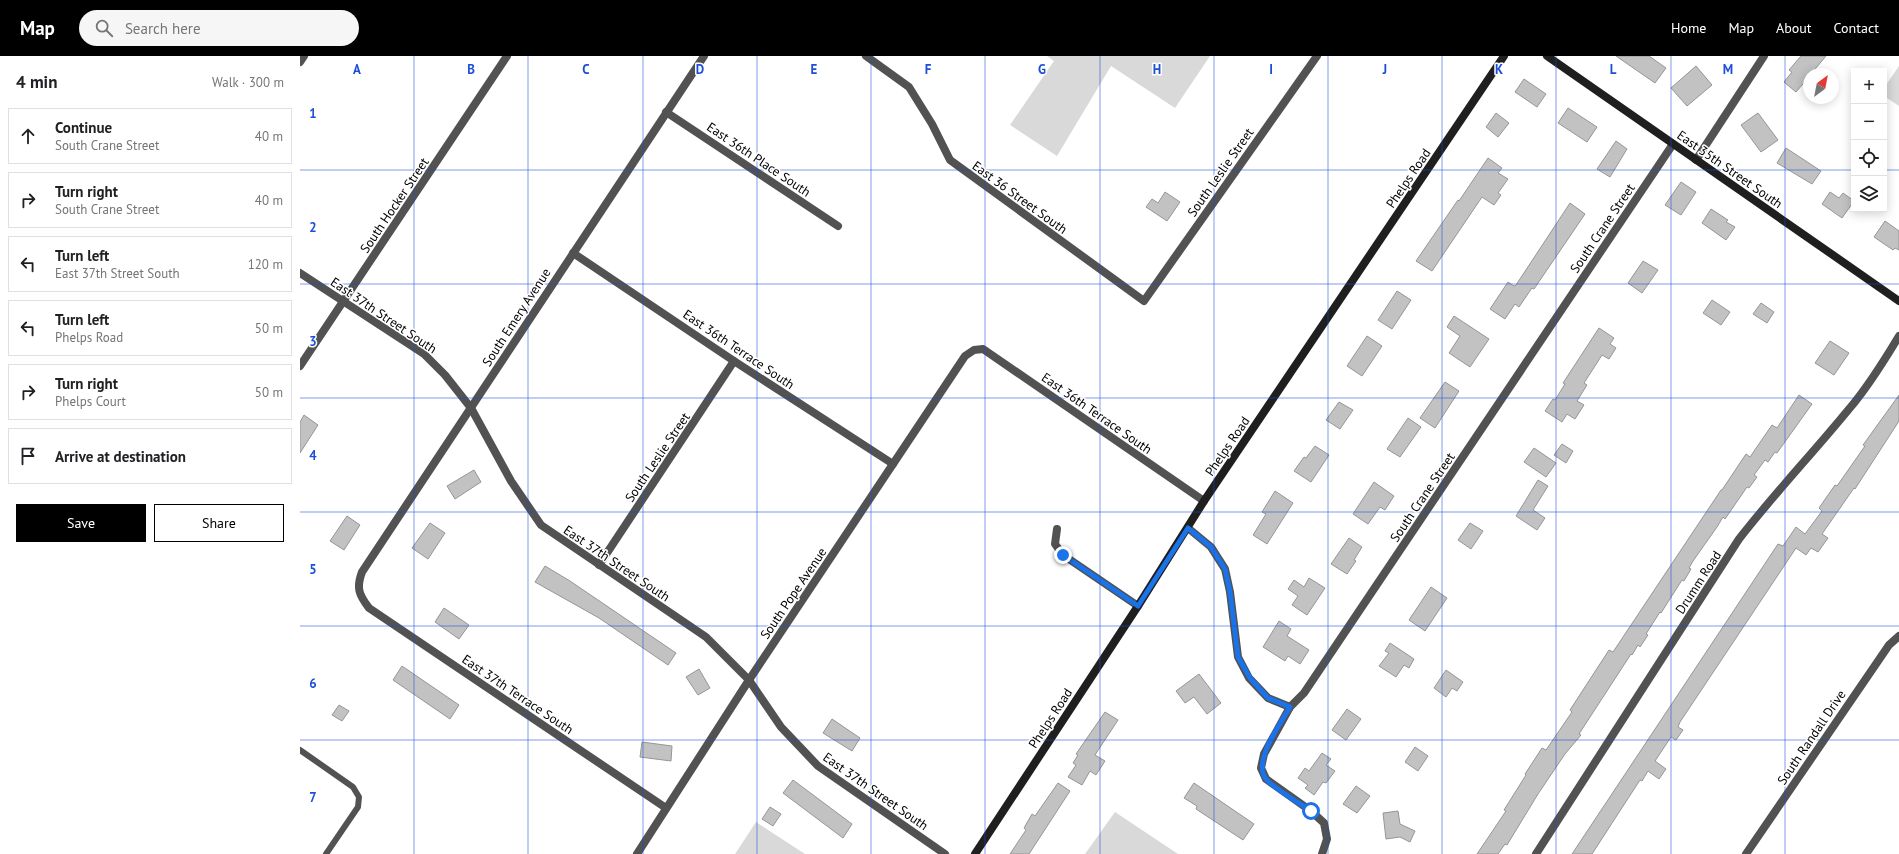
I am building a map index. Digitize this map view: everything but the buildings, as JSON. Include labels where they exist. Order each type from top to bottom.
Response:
[{"type":"street","points":[[300,62],[304,56]]},
{"type":"street","name":"South Hocker Street","points":[[300,366],[507,56]]},
{"type":"street","name":"South Emery Avenue","points":[[360,596],[358,581],[362,572],[704,56]]},
{"type":"street","name":"East 36 Street South","points":[[866,56],[909,87],[932,124],[950,160],[1144,301]]},
{"type":"street","name":"South Leslie Street","points":[[1144,301],[1316,56]]},
{"type":"street","name":"Phelps Road","points":[[975,854],[1138,606],[1204,501],[1504,56]]},
{"type":"street","name":"East 35th Street South","points":[[1547,56],[1899,301]]},
{"type":"street","points":[[1696,160],[1764,56]]},
{"type":"street","name":"East 36th Place South","points":[[666,112],[838,226]]},
{"type":"street","name":"South Crane Street","points":[[1322,854],[1327,839],[1324,823],[1311,811],[1266,779],[1261,768],[1264,754],[1290,707],[1304,693],[1673,144]]},
{"type":"street","name":"East 36th Terrace South","points":[[573,252],[734,361],[893,464]]},
{"type":"street","name":"East 37th Street South","points":[[300,273],[424,354],[445,375],[471,408],[511,481],[541,525],[706,637],[749,680],[781,727],[818,766],[945,854]]},
{"type":"street","name":"Drumm Road","points":[[1536,854],[1739,540],[1762,510],[1850,408],[1882,364],[1899,336]]},
{"type":"street","name":"East 36th Terrace South","points":[[974,350],[983,349],[1204,501]]},
{"type":"street","name":"South Pope Avenue","points":[[637,854],[749,680],[965,356],[974,350]]},
{"type":"street","name":"South Leslie Street","points":[[599,565],[734,361]]},
{"type":"street","points":[[1188,528],[1211,547],[1225,569],[1230,592],[1238,657],[1250,678],[1268,698],[1290,707]]},
{"type":"street","points":[[1057,529],[1055,544],[1063,555],[1138,606]]},
{"type":"street","name":"East 37th Terrace South","points":[[360,596],[369,608],[666,808]]},
{"type":"street","name":"South Randall Drive","points":[[1746,854],[1889,645],[1899,636]]},
{"type":"lane","points":[[300,750],[353,788],[359,797],[358,807],[326,854]]},
{"type":"shaded area","points":[[1047,56],[1210,56],[1175,108],[1111,66],[1057,156],[1010,125],[1054,61]]},
{"type":"shaded area","points":[[1899,66],[1899,106],[1887,98],[1887,84]]},
{"type":"shaded area","points":[[1115,812],[1178,854],[1085,854]]},
{"type":"shaded area","points":[[756,822],[805,854],[735,854]]},
{"type":"route","points":[[1063,555],[1138,606],[1188,528],[1211,547],[1225,569],[1230,592],[1238,657],[1250,678],[1268,698],[1290,707],[1264,754],[1261,768],[1266,779],[1311,811]]}]
